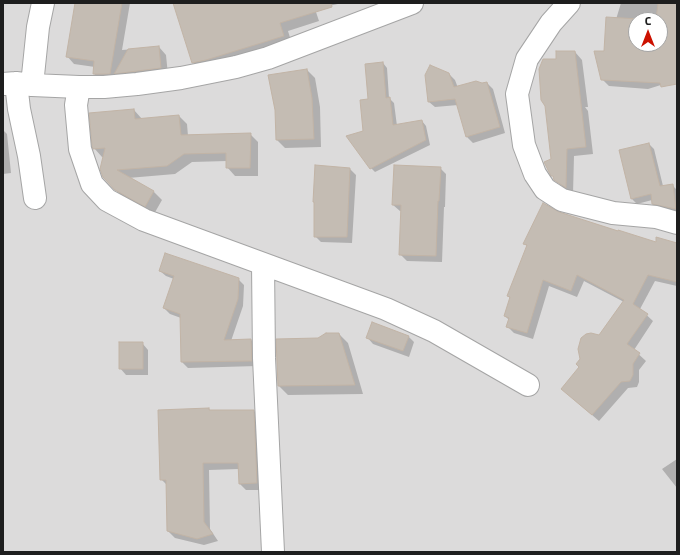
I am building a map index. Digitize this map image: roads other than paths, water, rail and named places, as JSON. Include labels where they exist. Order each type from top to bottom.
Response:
[{"type":"street","points":[[35,198],[29,156],[19,109],[17,84],[38,27],[43,3]]},
{"type":"street","points":[[17,84],[79,87],[137,84],[181,78],[236,67],[268,58],[412,3]]},
{"type":"street","points":[[569,3],[551,23],[527,59],[517,94],[524,144],[535,174],[545,188],[562,200],[613,214],[656,217],[677,223]]},
{"type":"street","points":[[79,87],[76,105],[80,149],[92,184],[107,200],[144,220],[400,315],[434,331],[528,385]]},
{"type":"street","points":[[263,264],[264,358],[273,552]]}]
